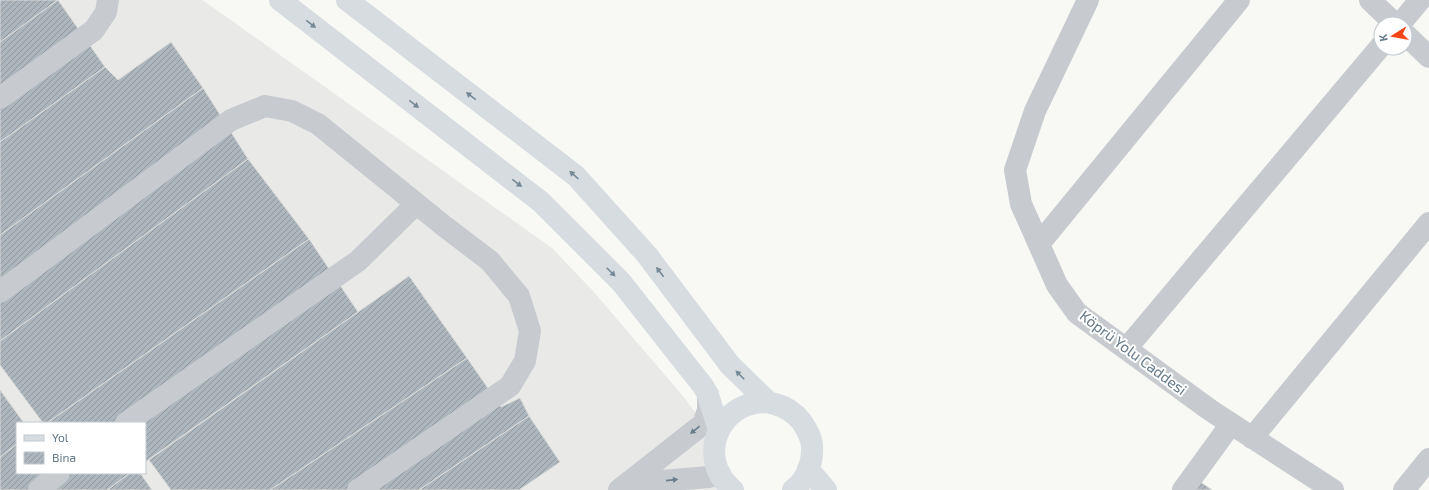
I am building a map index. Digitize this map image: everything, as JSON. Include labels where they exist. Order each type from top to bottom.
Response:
[{"type":"main road","points":[[280,0],[540,202],[621,282],[703,386],[708,395],[719,430]]},
{"type":"main road","points":[[346,0],[576,176],[647,255],[730,365],[768,402]]},
{"type":"main road","points":[[724,484],[717,468],[714,453],[716,437],[723,422],[736,410],[751,403],[768,402],[784,407],[798,416],[807,430],[812,447],[811,462],[805,477],[793,490]]},
{"type":"main road","points":[[808,469],[826,490]]},
{"type":"street","points":[[0,98],[94,30],[106,12],[108,0]]},
{"type":"street","name":"Köprü Yolu Caddesi","points":[[1088,0],[1035,111],[1015,170],[1021,204],[1057,285],[1077,313],[1210,410],[1333,490]]},
{"type":"street","points":[[1039,244],[1239,0]]},
{"type":"street","points":[[1370,0],[1387,16]]},
{"type":"street","points":[[1407,16],[1420,0]]},
{"type":"street","points":[[1413,42],[1429,57]]},
{"type":"street","points":[[1126,349],[1373,56]]},
{"type":"street","points":[[0,292],[231,120],[265,106],[292,111],[318,124],[416,204],[490,261],[519,296],[530,331],[525,361],[510,386],[358,490]]},
{"type":"street","points":[[127,422],[358,260],[416,204]]},
{"type":"street","points":[[1252,438],[1429,223]]},
{"type":"street","points":[[620,490],[703,424],[708,410],[708,395]]},
{"type":"street","points":[[1183,490],[1231,424]]},
{"type":"street","points":[[1404,490],[1429,459]]},
{"type":"street","points":[[39,490],[58,474]]},
{"type":"street","points":[[620,490],[661,482],[709,477],[724,484]]},
{"type":"shaded area","points":[[0,0],[202,0],[211,6],[552,248],[593,291],[683,396],[703,423],[719,490],[0,490]]},
{"type":"building","points":[[0,0],[58,0],[0,42]]},
{"type":"building","points":[[58,0],[105,67],[0,142],[0,42]]},
{"type":"building","points":[[171,42],[203,88],[0,235],[0,142],[105,67],[118,80]]},
{"type":"building","points":[[203,88],[248,159],[0,341],[0,235]]},
{"type":"building","points":[[248,159],[309,239],[48,422],[42,422],[0,365],[0,341]]},
{"type":"building","points":[[309,239],[358,312],[146,461],[146,422],[48,422]]},
{"type":"building","points":[[409,276],[467,358],[270,490],[171,490],[149,460]]},
{"type":"building","points":[[467,358],[501,407],[520,398],[529,416],[419,490],[270,490]]},
{"type":"building","points":[[0,390],[23,422],[16,422],[16,445],[0,457]]},
{"type":"building","points":[[529,416],[560,462],[519,490],[419,490]]},
{"type":"building","points":[[16,445],[16,474],[129,474],[107,490],[0,490],[0,457]]},
{"type":"building","points":[[129,474],[141,474],[152,490],[107,490]]},
{"type":"building","points":[[1199,481],[1212,490],[1192,490]]}]
